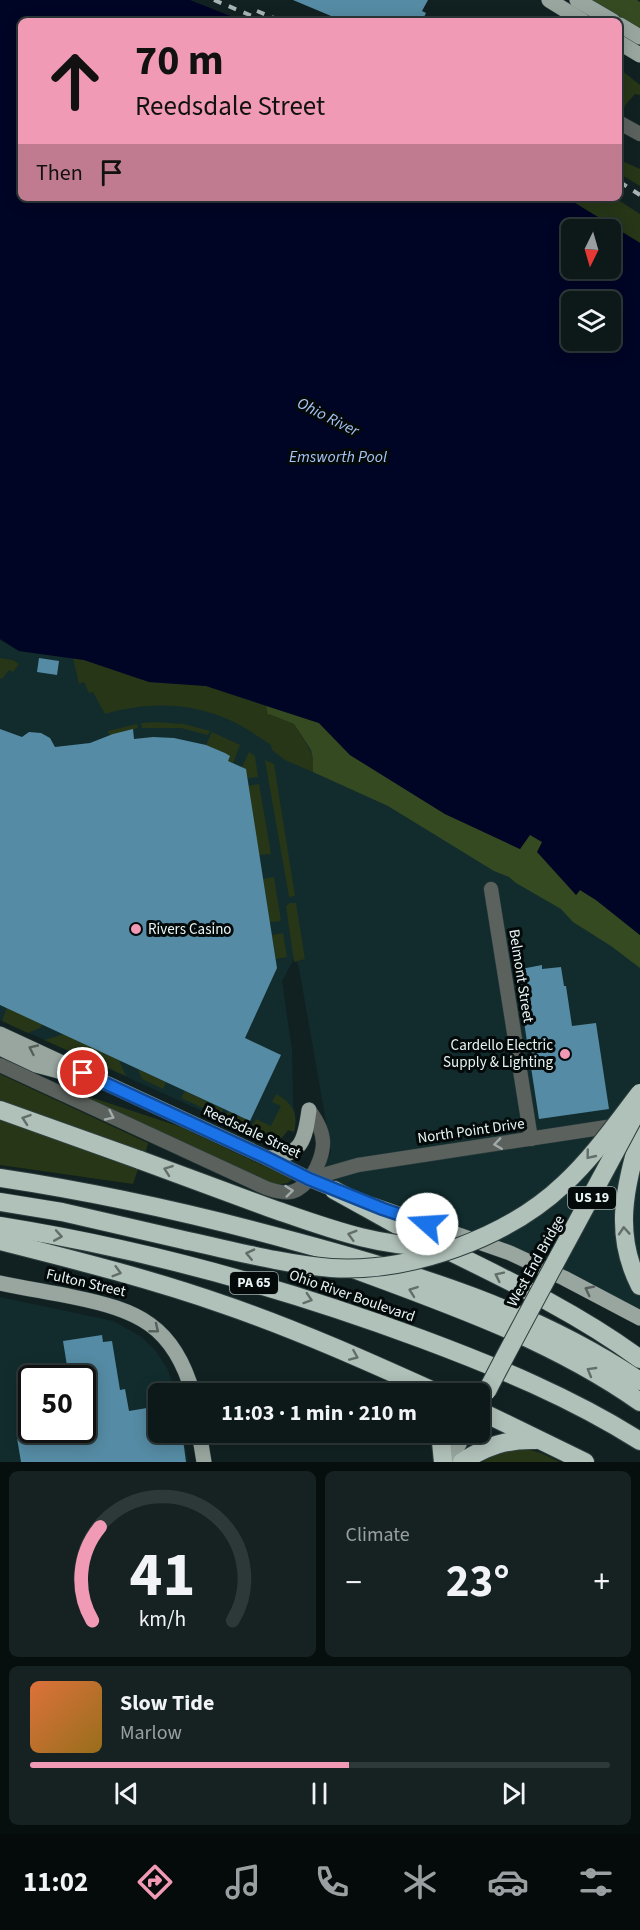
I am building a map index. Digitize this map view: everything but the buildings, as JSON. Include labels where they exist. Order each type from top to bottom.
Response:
[{"type":"highway","points":[[0,1202],[62,1212],[286,1262],[332,1268],[379,1266],[427,1257],[472,1242],[531,1211],[564,1185],[640,1093]]},
{"type":"highway","name":"West End Bridge","points":[[490,1384],[590,1202],[640,1105]]},
{"type":"highway","points":[[0,1110],[286,1213],[361,1237],[380,1242],[416,1246],[472,1242]]},
{"type":"highway","name":"US 19","points":[[640,1135],[626,1186],[623,1226],[627,1253],[640,1286]]},
{"type":"highway","points":[[0,1178],[98,1195],[227,1223],[379,1264],[439,1284],[558,1333],[640,1381]]},
{"type":"highway","points":[[334,1190],[403,1228],[557,1305],[640,1359]]},
{"type":"highway","points":[[227,1223],[485,1320],[577,1363],[640,1402]]},
{"type":"highway","name":"Ohio River Boulevard","points":[[0,1226],[87,1241],[149,1255],[269,1287],[327,1306],[398,1330],[499,1370],[583,1408],[640,1441]]},
{"type":"highway","points":[[0,1240],[141,1278],[216,1302],[417,1383]]},
{"type":"highway","points":[[404,1377],[410,1383]]},
{"type":"highway","points":[[490,1416],[585,1462]]},
{"type":"highway","points":[[462,1462],[485,1448],[502,1442],[540,1440]]},
{"type":"highway","points":[[441,1443],[443,1462]]},
{"type":"main road","points":[[549,0],[578,18]]},
{"type":"main road","points":[[577,0],[608,18]]},
{"type":"main road","points":[[622,26],[640,37]]},
{"type":"main road","points":[[622,44],[638,54],[640,69]]},
{"type":"main road","name":"Reedsdale Street","points":[[0,1034],[309,1179]]},
{"type":"main road","points":[[0,1048],[36,1065],[104,1083]]},
{"type":"main road","points":[[267,1158],[286,1155],[302,1143],[306,1135],[309,1110]]},
{"type":"main road","points":[[309,1179],[510,1253],[640,1318]]},
{"type":"main road","name":"Fulton Street","points":[[0,1283],[111,1305],[137,1316],[156,1329],[171,1344],[185,1368],[190,1383]]},
{"type":"main road","points":[[201,1443],[204,1462]]},
{"type":"main road","points":[[450,1462],[460,1443]]},
{"type":"street","points":[[622,124],[640,134]]},
{"type":"street","name":"Belmont Street","points":[[491,889],[531,1139]]},
{"type":"street","name":"Reedsdale Street","points":[[0,1065],[275,1191],[292,1192],[305,1185],[309,1179]]},
{"type":"street","points":[[309,1110],[317,1121],[323,1142],[317,1167],[309,1179]]},
{"type":"street","name":"North Point Drive","points":[[309,1179],[358,1165],[640,1122]]},
{"type":"shaded area","points":[[0,640],[19,651],[84,660],[206,686],[319,723],[350,755],[445,814],[537,852],[640,935],[640,1318],[593,1292],[334,1190],[322,1171],[331,1152],[330,1144],[299,968],[295,957],[282,981],[292,1051],[295,1128],[294,1132],[288,1130],[282,1138],[274,1142],[260,1141],[249,1132],[0,1020]]},
{"type":"shaded area","points":[[0,1297],[113,1321],[140,1336],[155,1350],[167,1368],[172,1383],[148,1383],[148,1443],[185,1443],[188,1462],[0,1462]]},
{"type":"green space","points":[[590,0],[637,0],[640,2],[640,38],[622,24],[622,18],[614,18]]},
{"type":"green space","points":[[622,71],[640,85],[640,95],[635,94],[622,112]]},
{"type":"green space","points":[[622,161],[640,169],[640,186],[622,175]]},
{"type":"green space","points":[[572,201],[620,201],[640,214],[640,243],[621,231],[621,219],[601,219]]},
{"type":"green space","points":[[0,658],[13,660],[19,664],[13,672],[9,670],[2,679],[0,678]]},
{"type":"green space","points":[[73,658],[149,682],[206,686],[266,706],[269,714],[294,724],[310,750],[313,772],[285,760],[272,750],[271,745],[240,725],[204,711],[188,707],[155,706],[105,714],[93,692],[89,693],[84,682],[79,684]]},
{"type":"green space","points":[[266,706],[319,723],[350,755],[445,814],[520,849],[530,834],[543,842],[576,895],[580,890],[596,900],[640,935],[640,968],[573,922],[561,909],[509,877],[494,871],[388,806],[313,772],[311,750],[294,724],[268,715]]},
{"type":"green space","points":[[141,723],[184,724],[210,731],[208,735],[181,728],[142,728]]},
{"type":"green space","points":[[137,724],[138,728],[110,736],[108,731]]},
{"type":"green space","points":[[212,732],[240,745],[233,763],[225,760],[225,753],[206,745]]},
{"type":"green space","points":[[249,752],[255,756],[258,777],[247,778],[242,767]]},
{"type":"green space","points":[[265,760],[274,764],[295,896],[289,897]]},
{"type":"green space","points":[[259,784],[271,854],[259,855],[248,786]]},
{"type":"green space","points":[[274,877],[281,921],[270,922],[263,879]]},
{"type":"green space","points":[[296,903],[305,959],[294,962],[286,906]]},
{"type":"green space","points":[[283,933],[287,957],[276,959],[272,935]]},
{"type":"green space","points":[[7,1008],[43,1024],[40,1028],[28,1033],[2,1021]]},
{"type":"green space","points":[[64,1034],[119,1060],[126,1076],[44,1040]]},
{"type":"green space","points":[[138,1069],[166,1082],[163,1089],[142,1079]]},
{"type":"green space","points":[[0,1074],[148,1143],[145,1155],[0,1100]]},
{"type":"green space","points":[[72,1091],[181,1127],[292,1179],[288,1183],[276,1185]]},
{"type":"green space","points":[[185,1091],[223,1109],[220,1116],[181,1098]]},
{"type":"green space","points":[[276,1094],[293,1109],[296,1120],[294,1132],[288,1130],[279,1139],[264,1141],[249,1132],[256,1119],[271,1126],[281,1106],[272,1102]]},
{"type":"green space","points":[[228,1111],[250,1121],[246,1130],[225,1118]]},
{"type":"green space","points":[[0,1120],[54,1135],[139,1166],[133,1184],[0,1165]]},
{"type":"green space","points":[[520,1447],[560,1462],[483,1462],[494,1454]]},
{"type":"water","name":"Emsworth Pool","points":[[0,0],[190,0],[235,18],[18,18],[18,201],[572,201],[601,219],[561,219],[561,279],[621,279],[621,231],[640,243],[640,935],[580,890],[576,895],[537,852],[542,842],[530,835],[520,849],[445,814],[350,755],[319,723],[206,686],[149,682],[84,660],[19,651],[0,639]]},
{"type":"railway","points":[[214,0],[257,18]]},
{"type":"railway","points":[[257,11],[274,18]]},
{"type":"railway","points":[[622,183],[640,195]]},
{"type":"place","name":"Rivers Casino","points":[[136,929]]},
{"type":"place","name":"Cardello Electric Supply & Lighting","points":[[565,1054]]},
{"type":"route","points":[[83,1073],[334,1190],[427,1224]]},
{"type":"water label","name":"Ohio River","points":[[328,417]]}]
